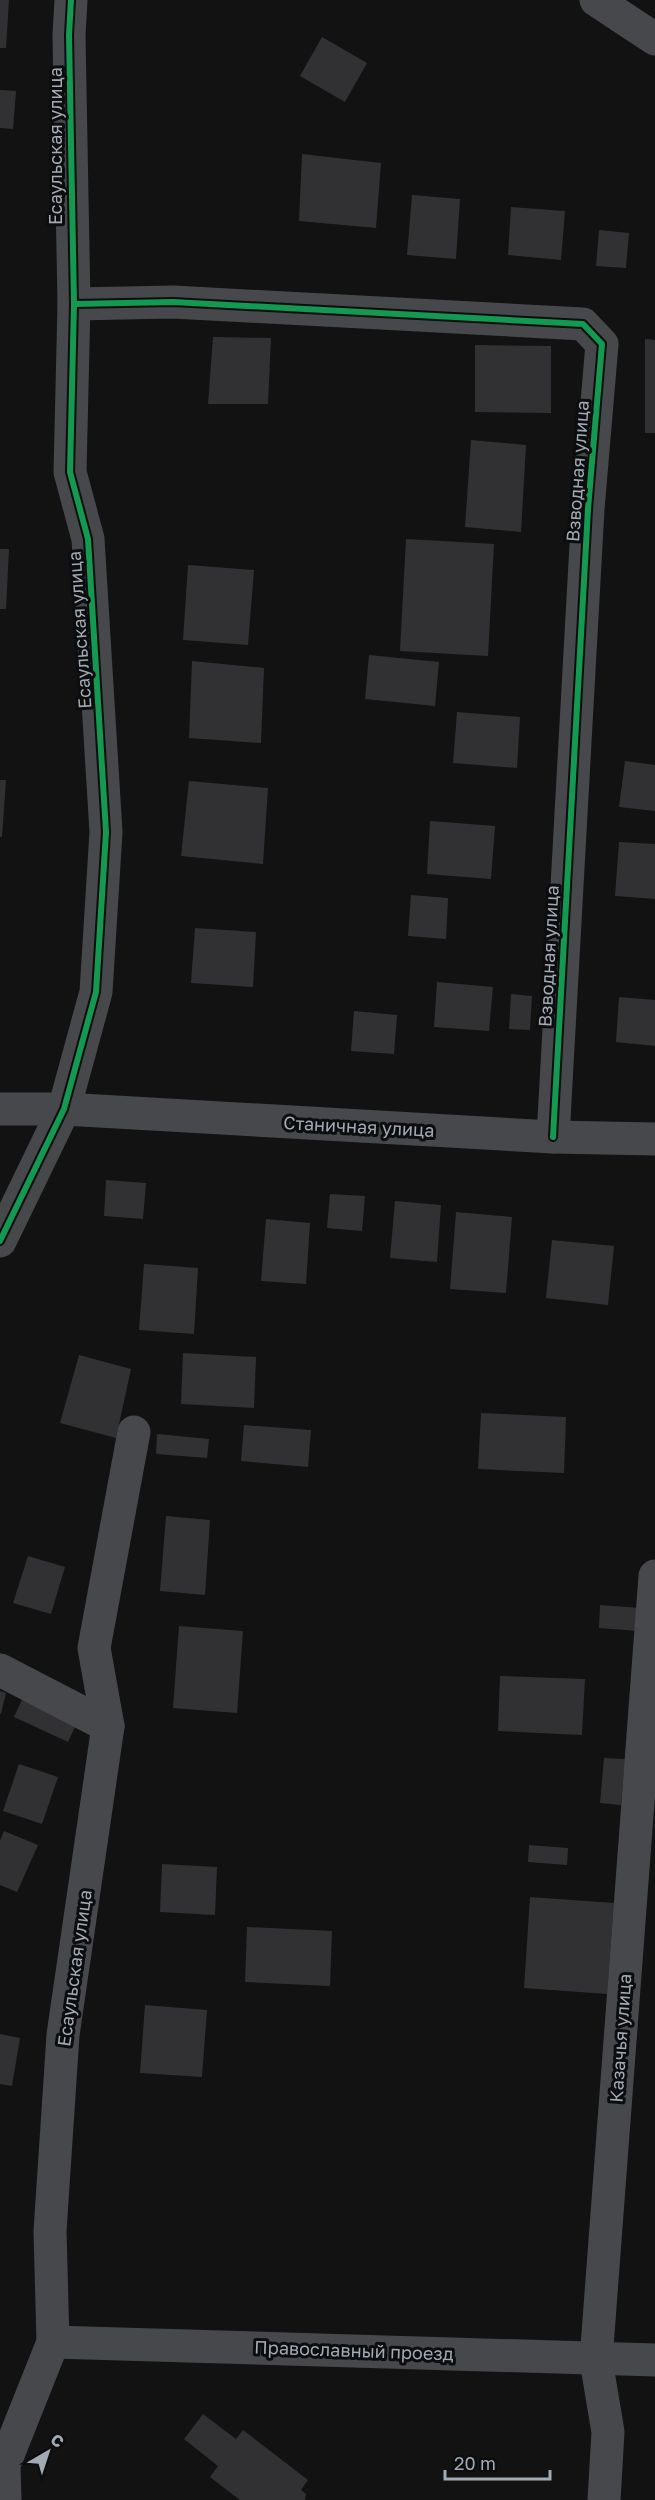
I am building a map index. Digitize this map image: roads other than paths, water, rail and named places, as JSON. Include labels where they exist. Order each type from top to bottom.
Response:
[{"type":"street","name":"Есаульская улица","points":[[0,1241],[64,1109],[96,992],[106,832],[88,539],[70,472],[74,304],[69,81],[71,0]]},
{"type":"street","points":[[596,0],[655,39]]},
{"type":"street","name":"Взводная улица","points":[[74,304],[173,302],[583,324],[602,344],[588,509],[553,1137]]},
{"type":"street","name":"Станичная улица","points":[[0,1109],[64,1109],[553,1137],[655,1139]]},
{"type":"street","name":"Есаульская улица","points":[[5,2500],[4,2465],[53,2342],[50,2231],[63,2035],[108,1726],[94,1648],[134,1432]]},
{"type":"street","name":"Казачья улица","points":[[604,2500],[608,2432],[596,2360],[655,1576]]},
{"type":"street","points":[[0,1670],[108,1726]]},
{"type":"street","name":"Православный проезд","points":[[53,2342],[655,2360]]}]
